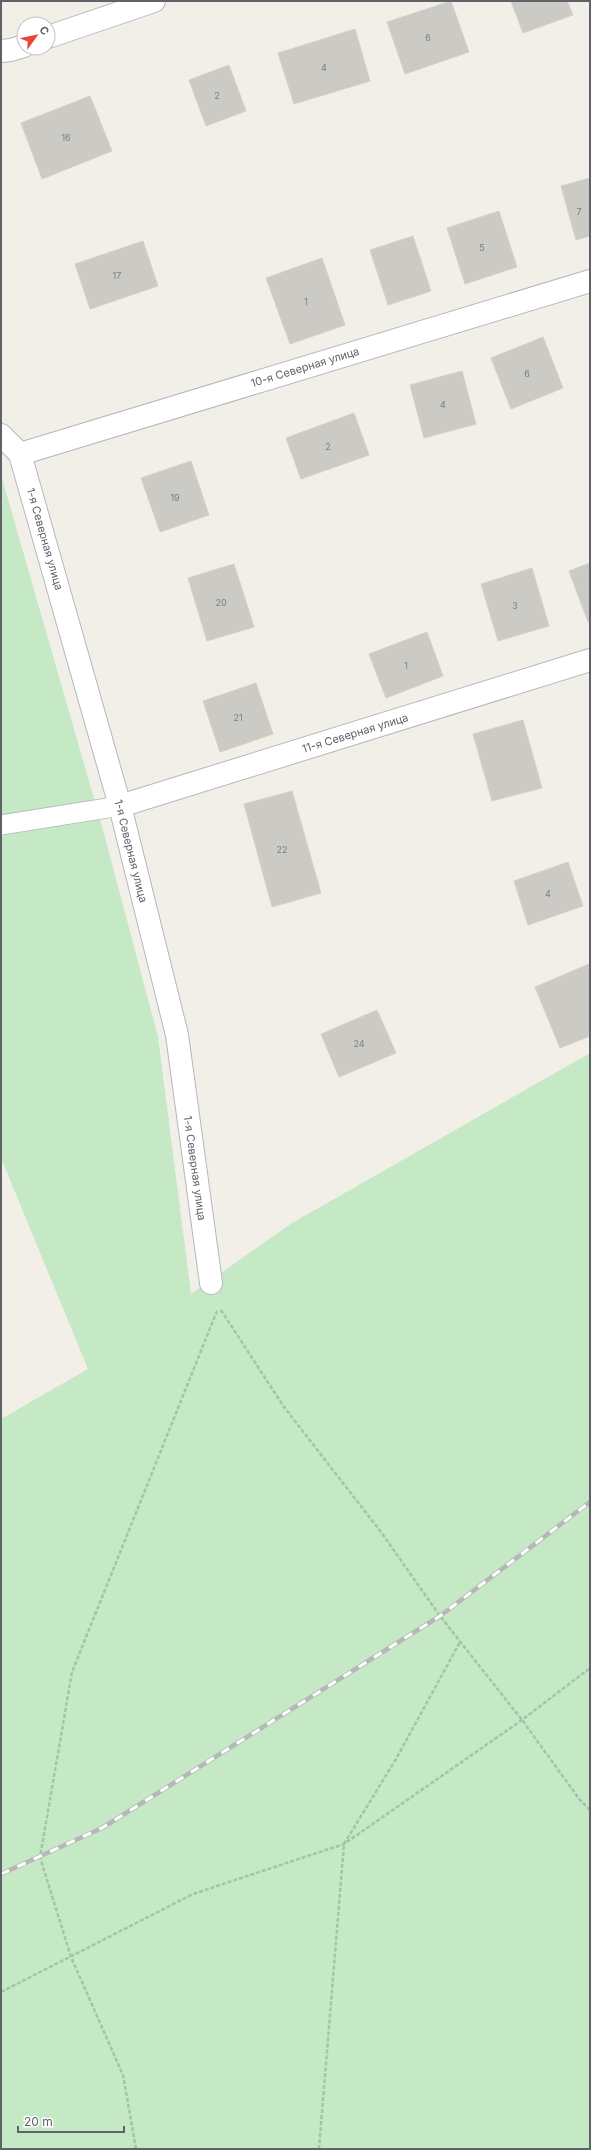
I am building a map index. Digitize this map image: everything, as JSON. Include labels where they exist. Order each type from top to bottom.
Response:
[{"type":"street","points":[[56,34],[154,1]]},
{"type":"street","points":[[1,51],[16,48]]},
{"type":"street","name":"10-я Северная улица","points":[[20,454],[590,281]]},
{"type":"street","name":"1-я Северная улица","points":[[1,435],[20,454],[120,806],[177,1035],[211,1283]]},
{"type":"street","name":"11-я Северная улица","points":[[120,806],[590,660]]},
{"type":"lane","points":[[1,825],[120,806]]},
{"type":"path","points":[[136,2149],[122,2075],[71,1957],[40,1857],[72,1672],[219,1307],[284,1407],[381,1532],[460,1642],[522,1720],[580,1800],[590,1810]]},
{"type":"path","points":[[319,2149],[344,1844],[396,1759],[460,1642]]},
{"type":"path","points":[[1,1992],[193,1894],[344,1844],[522,1720],[590,1668]]},
{"type":"green space","points":[[1,475],[103,830],[158,1037],[191,1294],[292,1223],[590,1053],[590,2149],[1,2149],[1,1419],[88,1369],[1,1158]]},
{"type":"building","points":[[451,1],[469,52],[405,74],[387,22]]},
{"type":"building","points":[[511,1],[567,1],[573,15],[523,33]]},
{"type":"building","points":[[355,29],[370,81],[294,104],[278,53]]},
{"type":"building","points":[[229,65],[246,111],[206,126],[189,80]]},
{"type":"building","points":[[90,96],[112,151],[42,179],[21,123]]},
{"type":"building","points":[[590,178],[590,236],[576,240],[561,186]]},
{"type":"building","points":[[499,211],[517,267],[465,284],[447,228]]},
{"type":"building","points":[[413,236],[431,291],[388,305],[370,250]]},
{"type":"building","points":[[143,241],[158,286],[90,309],[75,264]]},
{"type":"building","points":[[322,258],[345,325],[290,344],[266,278]]},
{"type":"building","points":[[543,337],[563,388],[511,409],[491,358]]},
{"type":"building","points":[[462,371],[476,424],[424,438],[410,385]]},
{"type":"building","points":[[354,413],[369,455],[301,479],[286,438]]},
{"type":"building","points":[[191,461],[209,515],[160,532],[141,478]]},
{"type":"building","points":[[590,563],[590,622],[588,622],[569,571]]},
{"type":"building","points":[[234,564],[254,627],[207,641],[188,578]]},
{"type":"building","points":[[532,568],[549,626],[498,641],[481,584]]},
{"type":"building","points":[[427,632],[443,676],[386,698],[369,654]]},
{"type":"building","points":[[256,683],[273,734],[220,752],[203,701]]},
{"type":"building","points":[[523,720],[542,788],[492,801],[473,734]]},
{"type":"building","points":[[292,791],[321,893],[272,907],[244,804]]},
{"type":"building","points":[[568,862],[583,906],[528,925],[514,881]]},
{"type":"building","points":[[589,964],[590,1036],[560,1048],[535,987]]},
{"type":"building","points":[[377,1010],[396,1053],[339,1077],[321,1034]]},
{"type":"railway","points":[[1,1874],[102,1828],[440,1616],[590,1502]]}]
